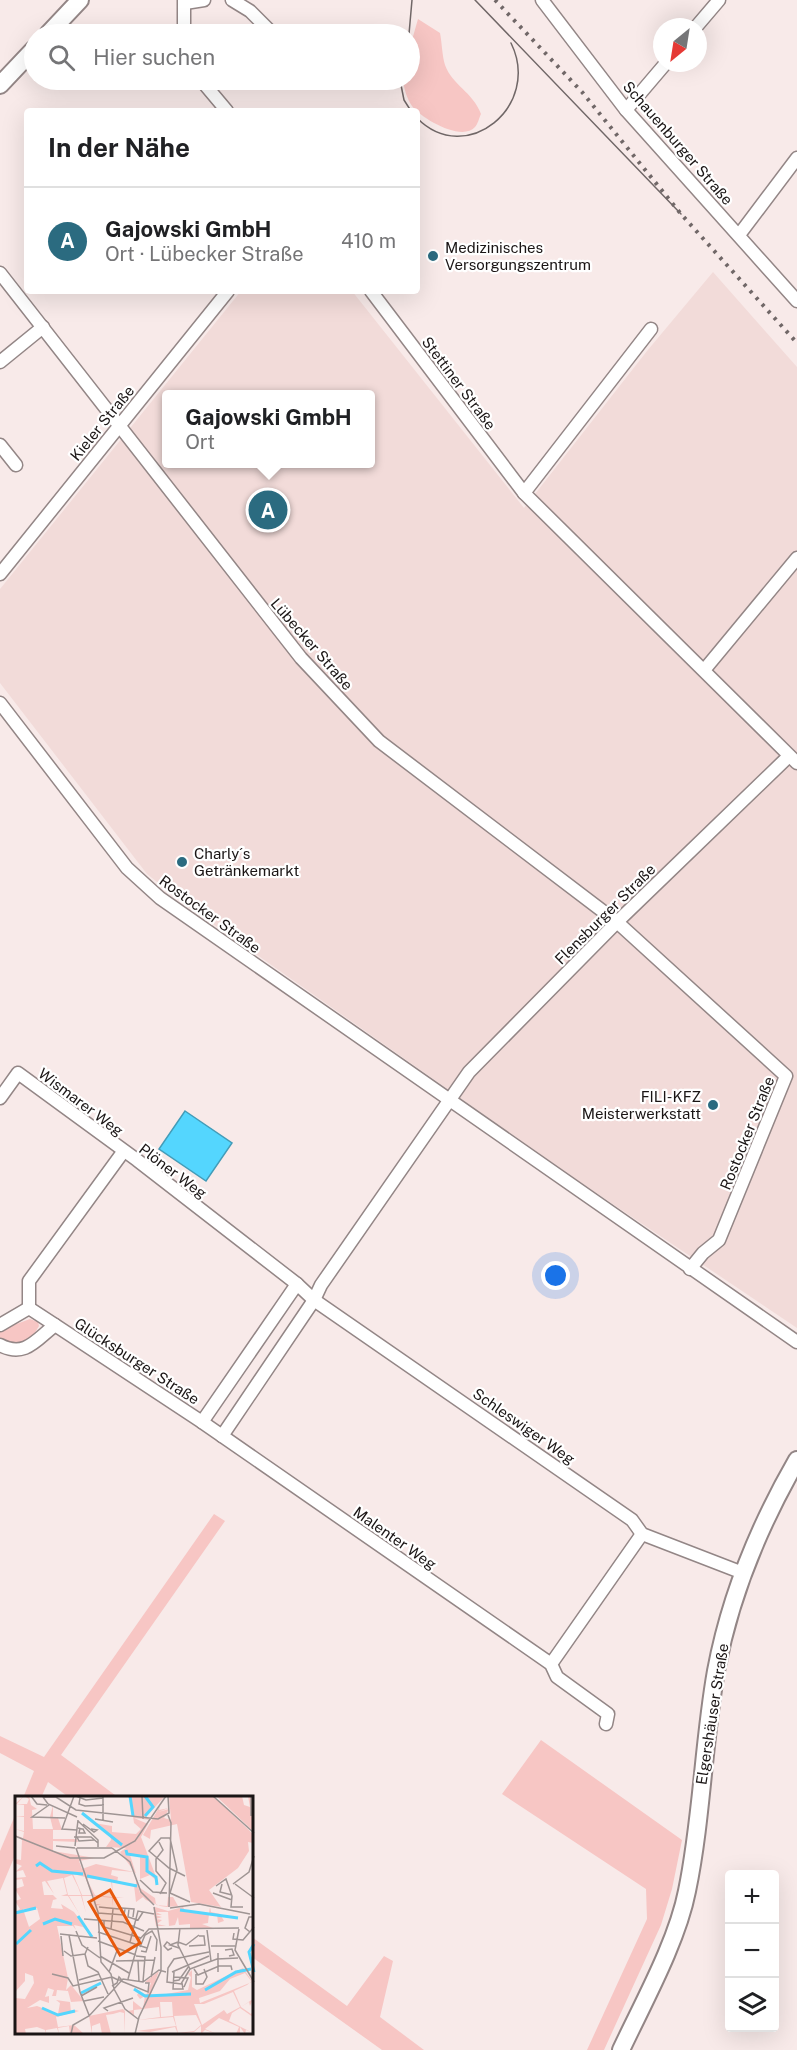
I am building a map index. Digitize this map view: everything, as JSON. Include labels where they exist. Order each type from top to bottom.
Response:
[{"type":"street","points":[[57,24],[80,0]]},
{"type":"street","points":[[184,24],[184,1],[204,0]]},
{"type":"street","points":[[232,0],[250,11],[263,24]]},
{"type":"street","name":"Schauenburger Straße","points":[[542,0],[626,110],[797,301]]},
{"type":"street","points":[[704,18],[719,0]]},
{"type":"street","points":[[0,85],[24,60]]},
{"type":"street","points":[[626,110],[658,72]]},
{"type":"street","points":[[209,90],[224,108]]},
{"type":"street","points":[[739,235],[797,158]]},
{"type":"street","name":"Lübecker Straße","points":[[0,275],[301,658],[379,741],[617,922]]},
{"type":"street","name":"Kieler Straße","points":[[0,574],[226,294]]},
{"type":"street","name":"Stettiner Straße","points":[[372,294],[524,493],[705,669],[793,760]]},
{"type":"street","points":[[0,362],[43,327]]},
{"type":"street","points":[[524,493],[651,329]]},
{"type":"street","points":[[0,445],[16,465]]},
{"type":"street","points":[[705,669],[797,558]]},
{"type":"street","name":"Rostocker Straße","points":[[0,703],[127,868],[160,898],[797,1342]]},
{"type":"street","name":"Flensburger Straße","points":[[449,1099],[469,1072],[617,922],[793,760]]},
{"type":"street","name":"Rostocker Straße","points":[[617,922],[786,1076],[719,1240],[703,1253],[690,1269]]},
{"type":"street","name":"Wismarer Weg","points":[[0,1098],[18,1073],[123,1152]]},
{"type":"street","points":[[222,1436],[314,1300],[321,1285],[449,1099]]},
{"type":"street","name":"Plöner Weg","points":[[29,1308],[29,1281],[123,1152],[297,1284]]},
{"type":"street","name":"Schleswiger Weg","points":[[297,1284],[314,1300],[632,1520],[642,1534],[743,1573]]},
{"type":"street","name":"Glücksburger Straße","points":[[202,1422],[297,1284]]},
{"type":"street","points":[[0,1325],[29,1308]]},
{"type":"street","name":"Glücksburger Straße","points":[[29,1308],[222,1436]]},
{"type":"street","name":"Glücksburger Straße","points":[[0,1345],[16,1351],[30,1347],[55,1325]]},
{"type":"street","name":"Malenter Weg","points":[[222,1436],[551,1664],[557,1677],[608,1714],[606,1724]]},
{"type":"street","name":"Elgershäuser Straße","points":[[621,2050],[662,1963],[687,1893],[716,1671],[728,1619],[743,1573],[772,1505],[797,1460]]},
{"type":"street","points":[[551,1664],[642,1534]]},
{"type":"shaded area","points":[[418,19],[440,33],[448,72],[473,100],[481,114],[476,126],[469,131],[461,132],[442,127],[424,117],[420,114],[420,108],[414,108],[409,100],[405,90],[420,90],[420,24],[417,24]]},
{"type":"shaded area","points":[[713,272],[797,367],[797,1328],[574,1178],[186,905],[147,874],[0,683],[0,589],[239,294],[354,294],[524,508],[647,351]]},
{"type":"shaded area","points":[[30,1319],[38,1322],[39,1326],[31,1339],[15,1345],[0,1340],[0,1330]]},
{"type":"shaded area","points":[[214,1514],[225,1521],[61,1755],[116,1796],[67,1796],[48,1782],[42,1796],[24,1796],[34,1771],[0,1753],[0,1736],[44,1757]]},
{"type":"shaded area","points":[[541,1740],[682,1840],[672,1889],[661,1925],[604,2050],[587,2050],[647,1919],[646,1889],[502,1794]]},
{"type":"shaded area","points":[[15,1815],[15,1855],[0,1891],[0,1851]]},
{"type":"shaded area","points":[[254,1938],[347,2006],[384,1956],[393,1961],[380,2017],[424,2050],[382,2050],[254,1958]]},
{"type":"water","points":[[185,1111],[232,1143],[206,1181],[159,1149]]},
{"type":"tram line","points":[[410,24],[412,0]]},
{"type":"tram line","points":[[475,0],[681,214]]},
{"type":"tram line","points":[[420,120],[436,132],[457,136],[476,133],[494,123],[508,108],[516,88],[518,66],[511,43]]},
{"type":"tram line","points":[[402,90],[404,100],[409,108]]},
{"type":"railway","points":[[495,0],[582,92],[681,214],[797,343]]},
{"type":"place","name":"Medizinisches Versorgungszentrum","points":[[433,256]]},
{"type":"place","name":"Gajowski GmbH","points":[[268,510]]},
{"type":"place","name":"Charly´s Getränkemarkt","points":[[182,862]]},
{"type":"place","name":"FILI-KFZ Meisterwerkstatt","points":[[713,1105]]}]
